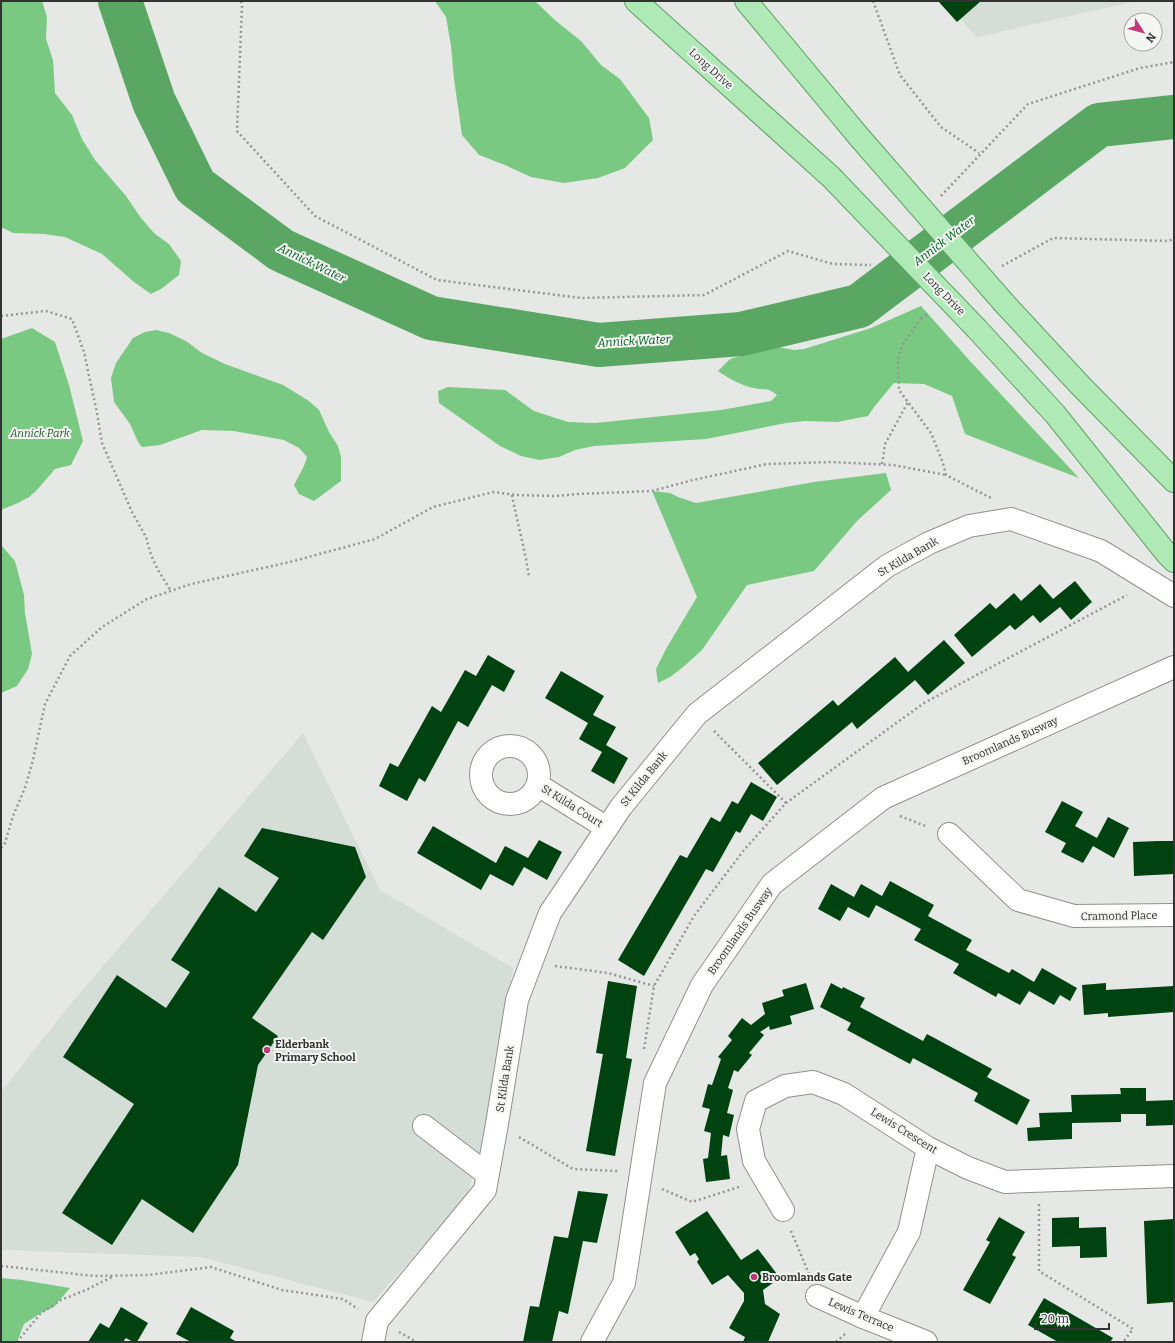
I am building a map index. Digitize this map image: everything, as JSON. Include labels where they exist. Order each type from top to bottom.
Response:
[{"type":"main road","name":"Long Drive","points":[[636,1],[831,177],[978,329],[1056,414],[1166,554],[1174,561]]},
{"type":"main road","points":[[746,1],[860,138],[1004,303],[1078,383],[1174,482]]},
{"type":"street","name":"St Kilda Bank","points":[[375,1332],[485,1190],[498,1124],[518,1000],[550,913],[621,807],[697,714],[887,566],[929,543],[969,526],[1011,519],[1101,551],[1174,596]]},
{"type":"street","name":"Broomlands Busway","points":[[592,1342],[624,1283],[655,1083],[702,985],[772,884],[883,798],[1174,667]]},
{"type":"street","name":"St Kilda Court","points":[[538,785],[607,828]]},
{"type":"street","name":"Cramond Place","points":[[949,834],[1018,900],[1074,916],[1174,915]]},
{"type":"street","name":"Lewis Crescent","points":[[783,1210],[754,1161],[748,1129],[756,1101],[785,1086],[812,1082],[844,1094],[928,1148],[968,1168],[1005,1182],[1174,1176]]},
{"type":"street","points":[[424,1126],[487,1174]]},
{"type":"street","points":[[863,1317],[909,1232],[928,1148]]},
{"type":"street","name":"Lewis Terrace","points":[[817,1296],[863,1317],[926,1342]]},
{"type":"path","points":[[241,1],[237,131],[315,216],[437,280],[581,298],[704,294],[788,251],[833,264],[871,265]]},
{"type":"path","points":[[874,1],[900,75],[941,126],[980,154]]},
{"type":"path","points":[[941,196],[1028,104],[1140,68],[1174,62]]},
{"type":"path","points":[[998,268],[1053,238],[1168,241],[1174,239]]},
{"type":"path","points":[[1,316],[46,311],[72,319],[84,352],[102,443],[132,512],[146,538],[158,570],[172,591]]},
{"type":"path","points":[[921,318],[902,346],[898,360],[899,390],[931,433],[943,463],[946,475]]},
{"type":"path","points":[[882,464],[885,444],[908,402]]},
{"type":"path","points":[[1,848],[5,843],[13,816],[25,788],[33,760],[45,704],[70,656],[102,627],[147,599],[190,584],[290,562],[376,539],[433,507],[493,492],[512,495],[556,496],[652,491],[693,480],[767,464],[832,462],[882,464],[946,475],[1009,509],[1011,519]]},
{"type":"path","points":[[512,495],[518,527],[526,555],[529,577]]},
{"type":"path","points":[[1090,615],[1151,582]]},
{"type":"path","points":[[697,714],[786,803]]},
{"type":"path","points":[[872,806],[949,834]]},
{"type":"path","points":[[531,963],[608,973],[654,986]]},
{"type":"path","points":[[498,1124],[573,1169],[617,1171]]},
{"type":"path","points":[[640,1178],[692,1202],[764,1179]]},
{"type":"path","points":[[1039,1206],[1039,1271],[1133,1329],[1123,1342]]},
{"type":"path","points":[[783,1210],[817,1296]]},
{"type":"path","points":[[1,1266],[95,1276],[148,1275],[211,1267],[282,1290],[343,1299],[375,1332]]},
{"type":"path","points":[[17,1342],[41,1313],[60,1300],[88,1289],[114,1276]]},
{"type":"shaded area","points":[[943,1],[1137,1],[977,37]]},
{"type":"shaded area","name":"Elderbank Primary School","points":[[303,733],[380,890],[513,968],[481,1152],[466,1198],[373,1302],[200,1257],[1,1250],[1,1092],[68,1007]]},
{"type":"green space","points":[[1,1],[42,1],[47,17],[46,39],[53,60],[55,93],[72,115],[82,139],[95,160],[126,196],[141,218],[155,234],[169,244],[181,261],[179,275],[161,289],[151,294],[134,282],[102,254],[65,237],[44,234],[13,233],[1,227]]},
{"type":"green space","points":[[435,1],[535,1],[556,21],[581,41],[601,65],[620,79],[649,118],[653,140],[625,168],[598,178],[564,183],[531,177],[479,155],[462,135],[446,17]]},
{"type":"green space","points":[[921,306],[1079,478],[965,434],[952,396],[924,384],[894,383],[868,416],[837,422],[805,421],[786,423],[706,439],[594,446],[575,450],[559,457],[539,460],[521,456],[500,446],[439,403],[438,391],[448,387],[505,390],[534,411],[568,422],[595,423],[721,410],[771,401],[777,395],[766,389],[749,387],[718,371],[730,359],[778,347],[794,350],[804,349],[871,328]]},
{"type":"green space","name":"Annick Park","points":[[32,328],[55,342],[69,385],[83,441],[71,465],[55,469],[29,497],[1,510],[1,339]]},
{"type":"green space","points":[[156,330],[169,333],[186,341],[202,353],[225,364],[283,385],[309,401],[319,410],[329,432],[338,446],[341,457],[341,481],[314,501],[299,494],[294,485],[307,457],[299,448],[284,440],[234,431],[202,430],[160,445],[142,447],[138,442],[130,424],[114,402],[111,378],[116,363],[133,338],[145,332]]},
{"type":"green space","points":[[886,473],[891,490],[857,521],[814,571],[747,585],[702,650],[670,677],[658,683],[656,669],[666,649],[697,597],[652,491],[670,493],[696,503],[814,482]]},
{"type":"green space","points":[[1,545],[15,561],[24,595],[25,613],[32,654],[28,669],[17,686],[1,693]]},
{"type":"green space","points":[[1,1278],[70,1288],[54,1307],[24,1324],[17,1342],[1,1342]]},
{"type":"building","points":[[938,1],[981,1],[957,22]]},
{"type":"building","points":[[1075,581],[1092,602],[1071,620],[1060,607],[1040,623],[1033,615],[1015,630],[1010,625],[972,657],[954,635],[990,603],[996,609],[1014,593],[1021,601],[1040,584],[1053,599]]},
{"type":"building","points":[[944,640],[965,663],[928,695],[915,680],[857,729],[852,722],[777,785],[758,763],[833,700],[838,706],[895,657],[908,672]]},
{"type":"building","points":[[488,655],[515,671],[504,692],[492,685],[468,727],[458,721],[425,782],[419,778],[407,801],[379,786],[390,763],[398,767],[432,706],[441,712],[465,670],[476,676]]},
{"type":"building","points":[[561,671],[604,696],[593,715],[616,727],[606,745],[628,758],[614,784],[591,771],[602,752],[579,739],[588,723],[545,698]]},
{"type":"building","points":[[751,782],[777,797],[763,821],[751,814],[740,833],[736,831],[713,872],[706,869],[644,976],[618,960],[680,855],[687,858],[711,817],[720,822],[732,801],[738,804]]},
{"type":"building","points":[[1062,801],[1083,812],[1075,826],[1097,838],[1108,817],[1129,828],[1114,858],[1093,846],[1083,863],[1061,852],[1066,843],[1045,832]]},
{"type":"building","points":[[433,826],[496,863],[505,846],[528,858],[539,840],[562,852],[547,880],[524,867],[513,886],[490,874],[481,890],[417,853]]},
{"type":"building","points":[[262,828],[355,847],[366,877],[323,940],[312,932],[252,1018],[278,1036],[258,1065],[238,1165],[193,1233],[142,1199],[112,1245],[62,1213],[134,1104],[63,1057],[117,975],[166,1008],[190,972],[171,960],[219,887],[256,912],[279,878],[244,856]]},
{"type":"building","points":[[1174,841],[1174,874],[1134,876],[1133,842]]},
{"type":"building","points":[[890,881],[934,905],[928,916],[972,940],[966,950],[1009,973],[1012,969],[1034,982],[1042,968],[1077,988],[1070,1001],[1060,995],[1054,1005],[1029,991],[1020,1005],[998,993],[996,997],[953,973],[959,964],[914,940],[921,929],[876,905],[869,918],[848,907],[840,921],[818,909],[831,884],[854,897],[861,884],[882,896]]},
{"type":"building","points":[[608,981],[637,986],[626,1058],[632,1059],[615,1156],[586,1151],[603,1054],[596,1053]]},
{"type":"building","points":[[806,983],[814,1009],[790,1016],[792,1024],[770,1030],[769,1026],[760,1032],[764,1035],[749,1053],[752,1055],[738,1072],[734,1070],[728,1088],[733,1090],[727,1113],[734,1115],[729,1137],[723,1135],[721,1156],[727,1155],[730,1179],[706,1182],[703,1159],[708,1158],[711,1133],[704,1131],[710,1109],[702,1107],[708,1084],[712,1085],[721,1059],[718,1057],[732,1040],[728,1036],[742,1018],[751,1025],[765,1014],[762,1003],[784,996],[782,990]]},
{"type":"building","points":[[831,983],[865,998],[860,1007],[923,1041],[927,1034],[992,1069],[987,1077],[1030,1100],[1017,1125],[974,1101],[978,1093],[913,1058],[910,1064],[847,1030],[851,1023],[820,1007]]},
{"type":"building","points":[[1106,983],[1106,990],[1174,986],[1174,1012],[1108,1017],[1108,1013],[1084,1015],[1082,985]]},
{"type":"building","points":[[1120,1088],[1146,1088],[1146,1101],[1174,1100],[1174,1125],[1146,1126],[1146,1114],[1121,1114],[1121,1122],[1072,1123],[1072,1139],[1028,1141],[1027,1128],[1040,1127],[1039,1113],[1072,1112],[1071,1095],[1121,1094]]},
{"type":"building","points":[[578,1191],[608,1194],[597,1243],[583,1241],[568,1314],[559,1311],[552,1342],[523,1342],[530,1306],[539,1307],[554,1236],[568,1238]]},
{"type":"building","name":"Broomlands Gate","points":[[707,1211],[741,1260],[758,1249],[780,1278],[763,1290],[765,1304],[780,1314],[768,1342],[743,1342],[745,1337],[729,1328],[744,1301],[744,1293],[728,1275],[712,1285],[697,1262],[699,1259],[695,1253],[690,1256],[675,1232]]},
{"type":"building","points":[[999,1217],[1025,1232],[1012,1255],[1016,1257],[990,1304],[963,1290],[990,1242],[986,1240]]},
{"type":"building","points":[[1079,1217],[1079,1228],[1106,1227],[1107,1257],[1080,1258],[1080,1246],[1052,1247],[1052,1218]]},
{"type":"building","points":[[1174,1219],[1174,1302],[1147,1304],[1144,1221]]},
{"type":"building","points":[[1044,1298],[1113,1338],[1110,1342],[1058,1342],[1028,1325]]},
{"type":"building","points":[[121,1307],[148,1323],[137,1342],[133,1342],[126,1338],[123,1342],[88,1342],[100,1323],[109,1328]]},
{"type":"building","points":[[191,1307],[234,1331],[230,1338],[237,1342],[191,1342],[176,1334]]},
{"type":"waterway","name":"Annick Water","points":[[120,1],[154,102],[195,186],[281,250],[431,318],[599,345],[741,334],[859,306],[1099,125],[1174,117]]},
{"type":"place","name":"Elderbank Primary School","points":[[267,1050]]},
{"type":"place","name":"Broomlands Gate","points":[[754,1277]]}]
